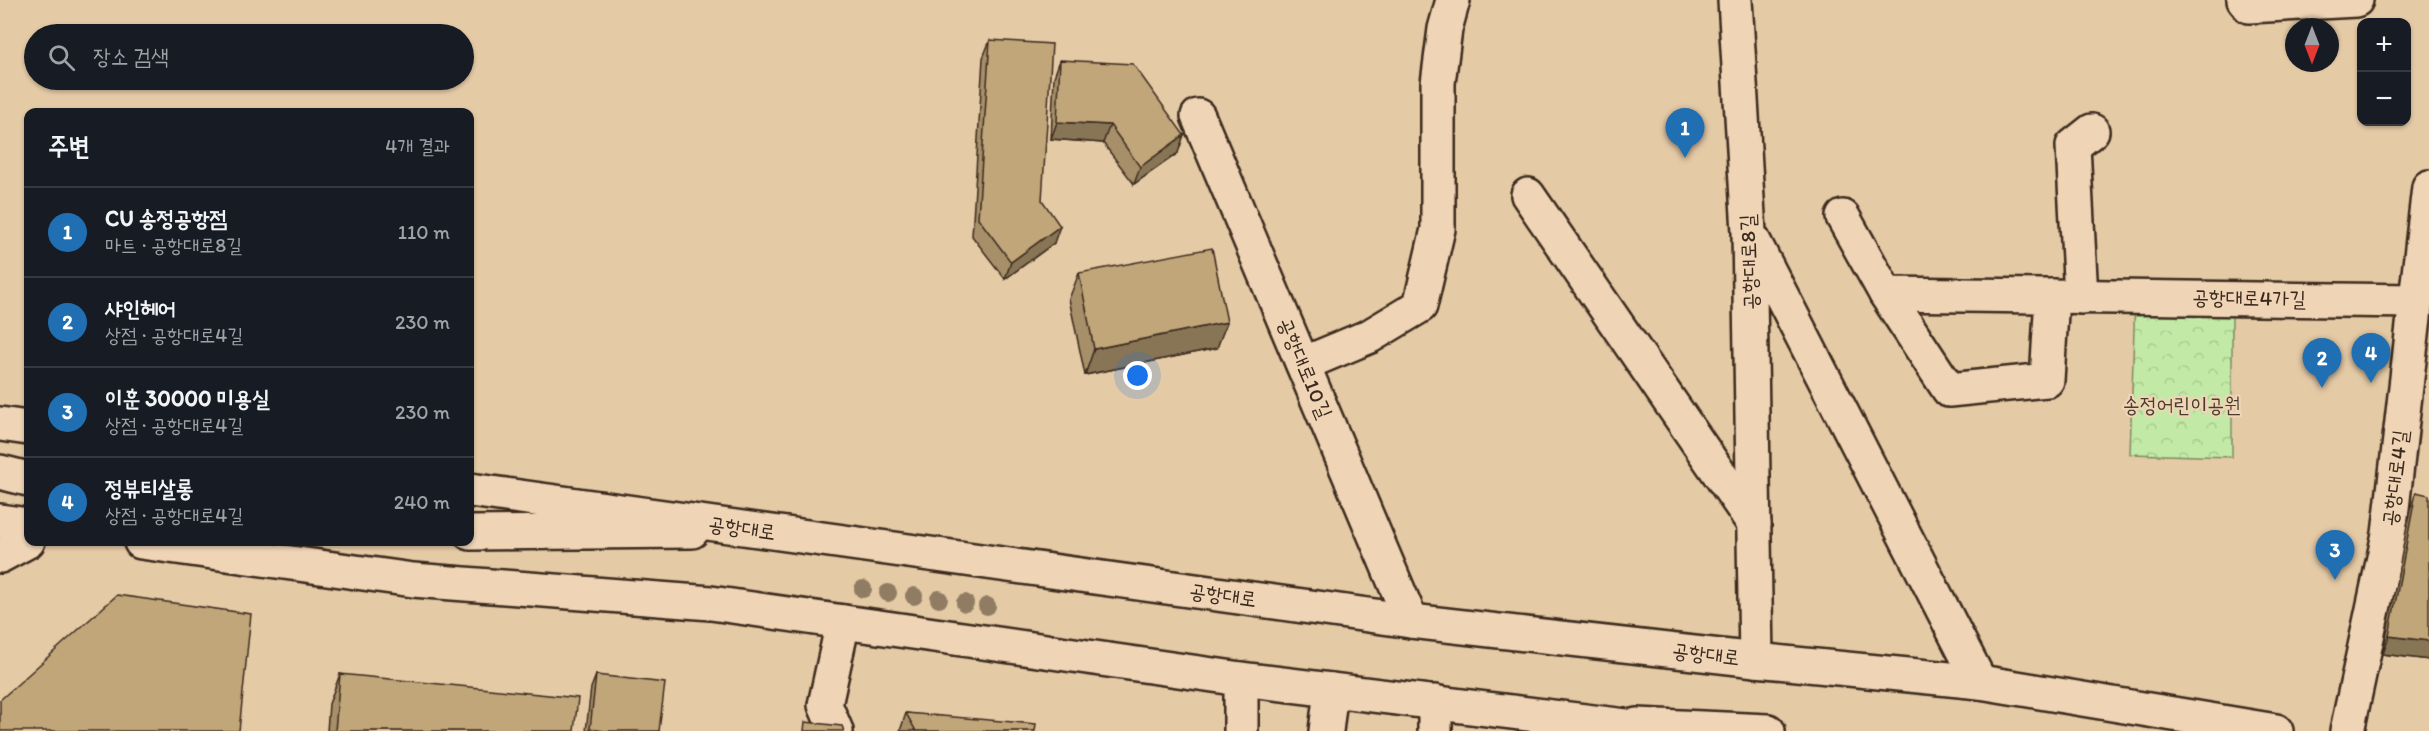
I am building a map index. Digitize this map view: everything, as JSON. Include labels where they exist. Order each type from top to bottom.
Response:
[{"type":"street","points":[[1303,364],[1370,336],[1420,306],[1438,229],[1438,83],[1444,29],[1453,0]]},
{"type":"street","name":"공항대로8길","points":[[1735,0],[1749,232],[1756,660]]},
{"type":"street","points":[[2244,0],[2249,6],[2356,0]]},
{"type":"street","name":"공항대로10길","points":[[1198,116],[1411,621]]},
{"type":"street","points":[[1843,217],[1886,294],[1948,390],[2047,380],[2067,296],[2073,146],[2092,131]]},
{"type":"street","name":"공항대로4길","points":[[2347,731],[2389,534],[2429,187]]},
{"type":"street","points":[[1528,195],[1754,524]]},
{"type":"street","points":[[1749,232],[1980,681]]},
{"type":"street","name":"공항대로4가길","points":[[1886,294],[2416,301]]},
{"type":"street","points":[[0,424],[24,427]]},
{"type":"street","points":[[0,472],[24,478]]},
{"type":"street","name":"공항대로","points":[[474,491],[1411,621],[1756,660],[1980,681],[2276,731]]},
{"type":"street","points":[[0,521],[24,524]]},
{"type":"street","points":[[474,533],[760,530]]},
{"type":"street","points":[[0,556],[24,542]]},
{"type":"street","points":[[170,546],[413,580],[711,603],[1331,690],[1435,716],[1768,731]]},
{"type":"street","points":[[836,731],[825,705],[843,622]]},
{"type":"street","points":[[1240,731],[1241,679]]},
{"type":"street","points":[[1326,731],[1331,690]]},
{"type":"street","points":[[1623,725],[1667,731]]},
{"type":"green space","name":"송정어린이공원","points":[[2135,297],[2232,298],[2232,457],[2130,454]]},
{"type":"building","points":[[990,40],[1052,44],[1042,200],[1060,226],[1011,262],[978,218]]},
{"type":"building","points":[[1060,60],[1133,64],[1184,135],[1140,167],[1110,125],[1057,122]]},
{"type":"building","points":[[1212,248],[1227,322],[1094,349],[1079,273]]},
{"type":"building","points":[[2416,492],[2429,495],[2429,641],[2389,636]]},
{"type":"building","points":[[117,595],[251,614],[239,731],[0,731],[0,700]]},
{"type":"building","points":[[340,674],[578,698],[574,731],[335,731]]},
{"type":"building","points":[[596,675],[665,683],[659,731],[590,729]]},
{"type":"building","points":[[906,713],[1036,724],[1035,731],[916,731]]},
{"type":"building","points":[[805,722],[842,726],[844,731],[804,731]]},
{"type":"place","name":"CU 송정공항점","points":[[1685,158]]},
{"type":"place","name":"정뷰티살롱","points":[[2371,383]]},
{"type":"place","name":"샤인헤어","points":[[2322,388]]},
{"type":"place","name":"이훈 30000 미용실","points":[[2335,580]]}]
